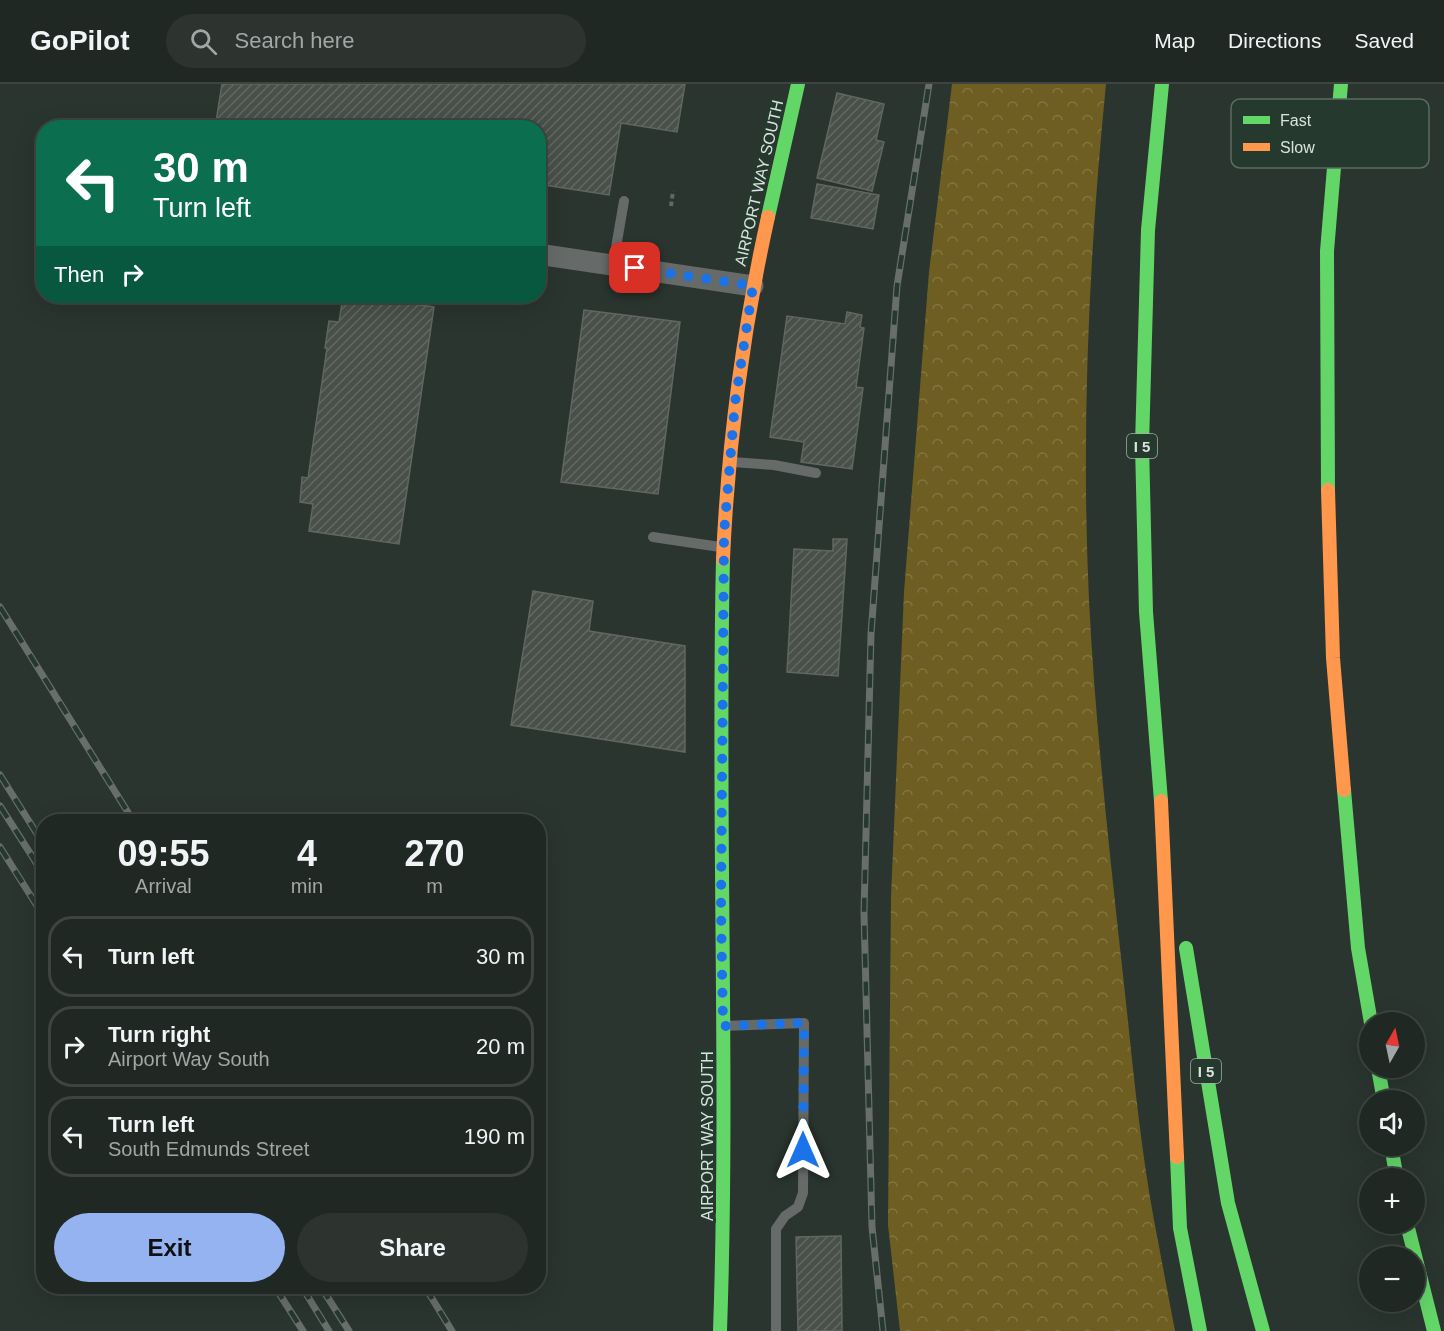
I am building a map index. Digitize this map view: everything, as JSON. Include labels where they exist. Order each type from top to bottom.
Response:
[{"type":"main road","name":"AIRPORT WAY SOUTH","points":[[720,1331],[723,1270],[721,907],[724,547],[729,462],[743,344],[753,286],[798,84]]},
{"type":"main road","name":"I 5","points":[[1162,84],[1148,230],[1142,445],[1146,612],[1162,807],[1180,912]]},
{"type":"main road","points":[[1340,99],[1341,84]]},
{"type":"main road","points":[[1334,168],[1327,251],[1327,464],[1334,670],[1358,948],[1369,1012]]},
{"type":"main road","points":[[1162,807],[1180,1228],[1200,1331]]},
{"type":"main road","name":"I 5","points":[[1184,935],[1228,1203],[1263,1331]]},
{"type":"main road","points":[[1410,1234],[1434,1331]]},
{"type":"street","points":[[546,255],[753,286]]},
{"type":"lane","points":[[613,265],[624,201]]},
{"type":"lane","points":[[729,462],[774,465],[816,473]]},
{"type":"lane","points":[[653,537],[724,547]]},
{"type":"lane","points":[[723,1026],[804,1023],[803,1193],[798,1207],[785,1216],[776,1229],[776,1331]]},
{"type":"path","points":[[671,206],[673,191]]},
{"type":"green space","points":[[952,84],[1106,84],[1095,213],[1088,342],[1086,471],[1089,600],[1102,778],[1135,1088],[1148,1187],[1175,1331],[900,1331],[888,1225],[891,897],[904,592],[929,272]]},
{"type":"building","points":[[222,84],[685,84],[677,132],[621,123],[609,195],[546,185],[546,120],[216,120]]},
{"type":"building","points":[[837,93],[884,104],[876,140],[884,142],[872,191],[817,178]]},
{"type":"building","points":[[817,184],[879,195],[873,229],[811,218]]},
{"type":"building","points":[[342,303],[420,303],[420,305],[434,307],[399,544],[309,531],[313,504],[300,502],[302,477],[308,478],[329,321],[339,322]]},
{"type":"building","points":[[584,310],[680,322],[658,494],[561,482]]},
{"type":"building","points":[[847,312],[862,315],[860,327],[864,328],[856,387],[863,388],[852,469],[801,462],[804,442],[770,437],[787,316],[845,324]]},
{"type":"building","points":[[833,539],[847,539],[838,676],[787,672],[794,549],[833,551]]},
{"type":"building","points":[[533,591],[593,601],[589,631],[685,646],[685,752],[511,725]]},
{"type":"building","points":[[841,1236],[842,1331],[798,1331],[796,1237]]},
{"type":"railway","points":[[883,1331],[872,1227],[864,913],[871,634],[897,286],[929,84]]},
{"type":"railway","points":[[0,607],[129,814]]},
{"type":"railway","points":[[0,775],[36,832]]},
{"type":"railway","points":[[0,806],[36,862]]},
{"type":"railway","points":[[0,847],[36,904]]},
{"type":"railway","points":[[279,1294],[303,1331]]},
{"type":"railway","points":[[306,1294],[329,1331]]},
{"type":"railway","points":[[325,1294],[349,1331]]},
{"type":"railway","points":[[429,1294],[452,1331]]},
{"type":"traffic: fast","points":[[768,217],[798,84]]},
{"type":"traffic: fast","points":[[1161,801],[1146,612],[1142,445],[1148,230],[1162,84]]},
{"type":"traffic: fast","points":[[1340,99],[1341,84]]},
{"type":"traffic: fast","points":[[1328,490],[1327,251],[1334,168]]},
{"type":"traffic: fast","points":[[720,1331],[723,1138],[721,752],[723,559]]},
{"type":"traffic: fast","points":[[1344,790],[1358,948],[1369,1012]]},
{"type":"traffic: fast","points":[[1186,948],[1228,1203],[1263,1331]]},
{"type":"traffic: fast","points":[[1380,1078],[1382,1090]]},
{"type":"traffic: fast","points":[[1393,1156],[1395,1168]]},
{"type":"traffic: fast","points":[[1177,1157],[1180,1228],[1200,1331]]},
{"type":"traffic: fast","points":[[1410,1234],[1434,1331]]},
{"type":"traffic: slow","points":[[723,559],[738,387],[751,302],[768,217]]},
{"type":"traffic: slow","points":[[1328,490],[1333,658],[1344,790]]},
{"type":"traffic: slow","points":[[1161,801],[1177,1157]]},
{"type":"route","points":[[635,268],[753,286],[735,403],[724,534],[721,907],[723,1026],[804,1023],[803,1150]]}]
